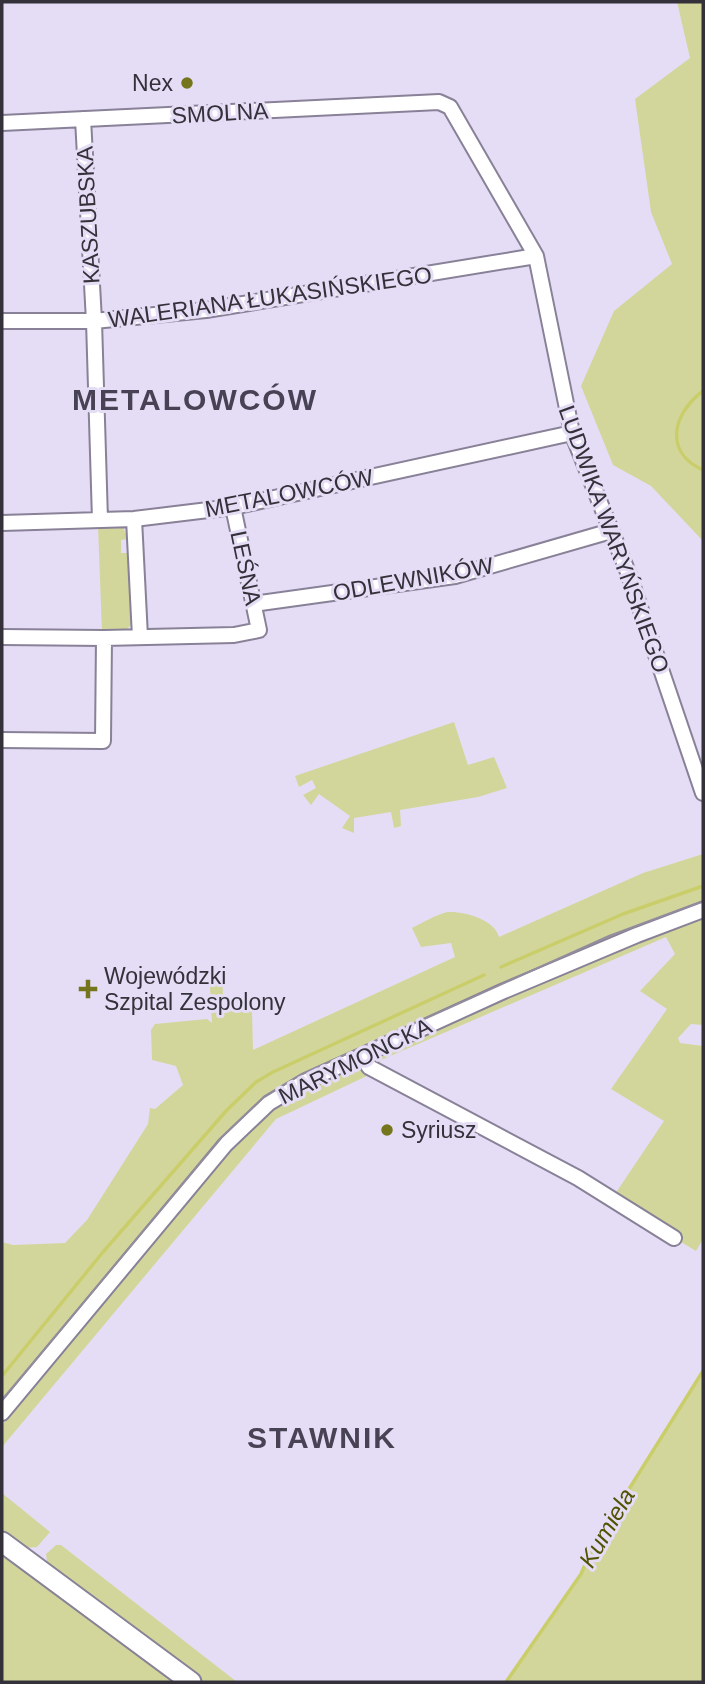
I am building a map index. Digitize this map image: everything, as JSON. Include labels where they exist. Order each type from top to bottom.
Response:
[{"type":"street","name":"SMOLNA","points":[[2,122],[439,102]]},
{"type":"street","name":"LUDWIKA WARYŃSKIEGO","points":[[439,102],[450,107],[536,256],[572,433],[629,575],[703,793]]},
{"type":"street","name":"KASZUBSKA","points":[[83,120],[94,321],[100,520]]},
{"type":"street","name":"WALERIANA ŁUKASIŃSKIEGO","points":[[2,321],[94,321],[206,310],[536,256]]},
{"type":"street","name":"METALOWCÓW","points":[[2,523],[134,519],[233,507],[572,433]]},
{"type":"street","name":"LEŚNA","points":[[140,637],[234,635],[259,630],[233,507]]},
{"type":"street","points":[[2,637],[140,637],[134,519]]},
{"type":"street","name":"ODLEWNIKÓW","points":[[253,604],[455,576],[611,531]]},
{"type":"street","points":[[2,740],[103,741],[104,638]]},
{"type":"street","name":"MARYMONCKA","points":[[2,1413],[246,1122],[285,1092],[599,950],[703,910]]},
{"type":"street","points":[[362,1056],[369,1067],[578,1178],[674,1238]]},
{"type":"street","points":[[2,1542],[191,1682]]},
{"type":"green space","points":[[677,2],[703,2],[703,541],[651,486],[613,465],[581,386],[614,311],[672,264],[651,212],[635,99],[690,58]]},
{"type":"green space","points":[[98,526],[122,526],[129,539],[121,540],[121,553],[130,553],[132,624],[125,631],[102,632]]},
{"type":"green space","points":[[454,722],[468,765],[494,757],[507,788],[478,797],[400,810],[401,826],[394,828],[391,812],[354,818],[354,833],[342,828],[350,816],[319,794],[311,805],[303,795],[316,788],[312,780],[299,787],[295,776]]},
{"type":"green space","points":[[703,854],[703,904],[277,1090],[2,1404],[2,1242],[13,1245],[65,1243],[87,1220],[148,1124],[150,1108],[155,1109],[183,1085],[176,1066],[152,1060],[151,1030],[155,1024],[207,1019],[212,1023],[210,987],[222,977],[224,1011],[252,1011],[253,1050],[455,957],[451,943],[421,947],[412,928],[434,917],[448,912],[471,915],[486,921],[499,937],[643,873]]},
{"type":"green space","points":[[703,914],[703,1025],[691,1024],[678,1038],[680,1043],[703,1046],[703,1239],[696,1251],[611,1200],[664,1121],[611,1089],[667,1009],[640,991],[675,954],[666,937],[381,1060],[371,1074],[276,1119],[2,1447],[2,1425],[200,1182],[243,1133],[288,1097],[483,1006]]},
{"type":"green space","points":[[703,1371],[703,1682],[506,1682],[581,1574],[592,1548]]},
{"type":"green space","points":[[2,1493],[50,1532],[37,1547],[23,1548],[2,1534]]},
{"type":"green space","points":[[56,1545],[61,1545],[237,1682],[201,1682],[48,1568],[46,1554]]},
{"type":"green space","points":[[2,1550],[179,1682],[2,1682]]},
{"type":"waterway","name":"Kumiela","points":[[703,391],[685,410],[677,432],[682,453],[703,470]]},
{"type":"waterway","points":[[501,967],[623,914],[703,886]]},
{"type":"waterway","points":[[2,1376],[103,1252],[226,1111],[256,1082],[484,975]]},
{"type":"waterway","name":"Kumiela","points":[[506,1682],[581,1574],[592,1548],[703,1371]]},
{"type":"tram line","points":[[2,1400],[222,1137],[263,1098],[302,1074],[609,936],[703,901]]},
{"type":"place","name":"Nex","points":[[187,83]]},
{"type":"place","name":"Wojewódzki Szpital Zespolony","points":[[88,989]]},
{"type":"place","name":"Syriusz","points":[[387,1130]]},
{"type":"district","name":"METALOWCÓW","points":[[195,400]]},
{"type":"district","name":"STAWNIK","points":[[322,1438]]}]
